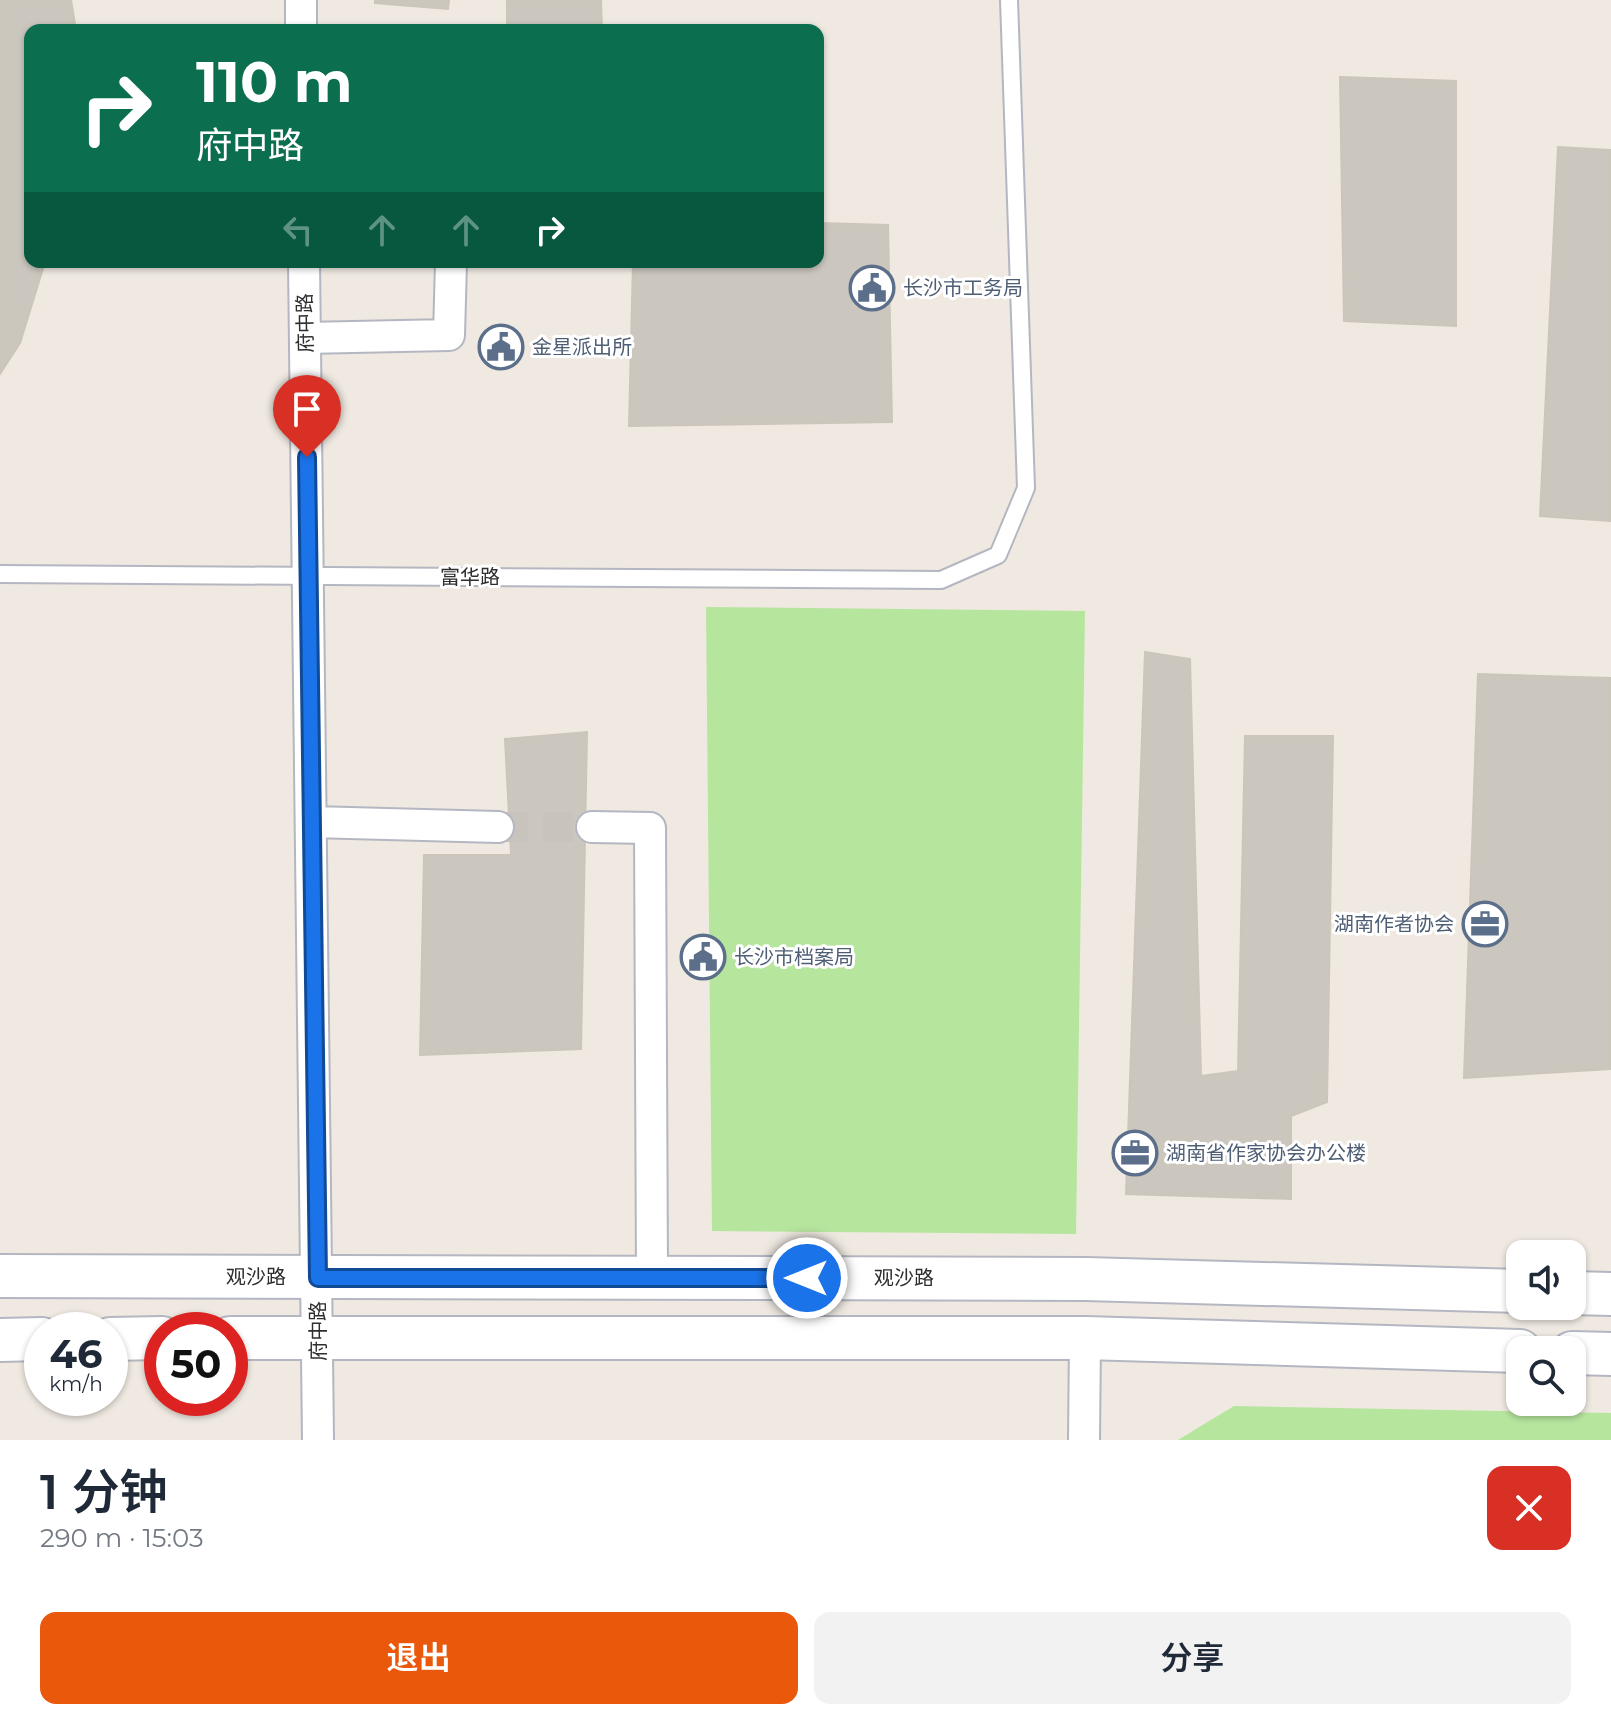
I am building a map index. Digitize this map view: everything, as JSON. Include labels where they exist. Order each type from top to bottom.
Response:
[{"type":"main road","name":"观沙路","points":[[0,1276],[1086,1279],[1506,1291]]},
{"type":"main road","points":[[1586,1293],[1611,1294]]},
{"type":"main road","points":[[248,1338],[1085,1338],[1506,1351]]},
{"type":"main road","points":[[0,1340],[24,1339]]},
{"type":"main road","points":[[1586,1353],[1611,1354]]},
{"type":"street","points":[[301,0],[301,24]]},
{"type":"street","name":"府中路","points":[[304,268],[318,1440]]},
{"type":"street","points":[[305,338],[449,335],[451,268]]},
{"type":"street","points":[[312,822],[498,827]]},
{"type":"street","points":[[592,827],[650,828],[652,1278]]},
{"type":"street","points":[[1084,1440],[1085,1338]]},
{"type":"lane","name":"富华路","points":[[0,574],[941,580],[998,555],[1026,488],[1009,0]]},
{"type":"green space","points":[[706,607],[1085,611],[1076,1234],[712,1231]]},
{"type":"green space","points":[[1234,1406],[1506,1411],[1506,1416],[1611,1413],[1611,1440],[1178,1440]]},
{"type":"building","points":[[0,0],[71,0],[75,24],[24,24],[24,268],[43,268],[20,343],[0,374]]},
{"type":"building","points":[[375,0],[449,0],[448,9],[375,3]]},
{"type":"building","points":[[507,0],[601,0],[602,24],[507,24]]},
{"type":"building","points":[[1340,77],[1456,81],[1456,326],[1344,321]]},
{"type":"building","points":[[1558,147],[1611,150],[1611,521],[1540,516]]},
{"type":"building","points":[[824,223],[888,225],[892,422],[629,426],[633,268],[824,268]]},
{"type":"building","points":[[1145,652],[1190,659],[1201,1076],[1238,1071],[1245,736],[1333,736],[1327,1102],[1291,1116],[1291,1199],[1126,1194]]},
{"type":"building","points":[[1478,674],[1611,678],[1611,1069],[1464,1078]]},
{"type":"building","points":[[587,732],[581,1049],[420,1055],[424,855],[511,855],[505,739]]},
{"type":"tunnel","points":[[498,827],[592,827]]},
{"type":"place","name":"长沙市工务局","points":[[872,288]]},
{"type":"place","name":"金星派出所","points":[[501,347]]},
{"type":"place","name":"湖南作者协会","points":[[1485,924]]},
{"type":"place","name":"长沙市档案局","points":[[703,957]]},
{"type":"place","name":"湖南省作家协会办公楼","points":[[1135,1153]]},
{"type":"route","points":[[307,457],[318,1278],[807,1278]]}]
